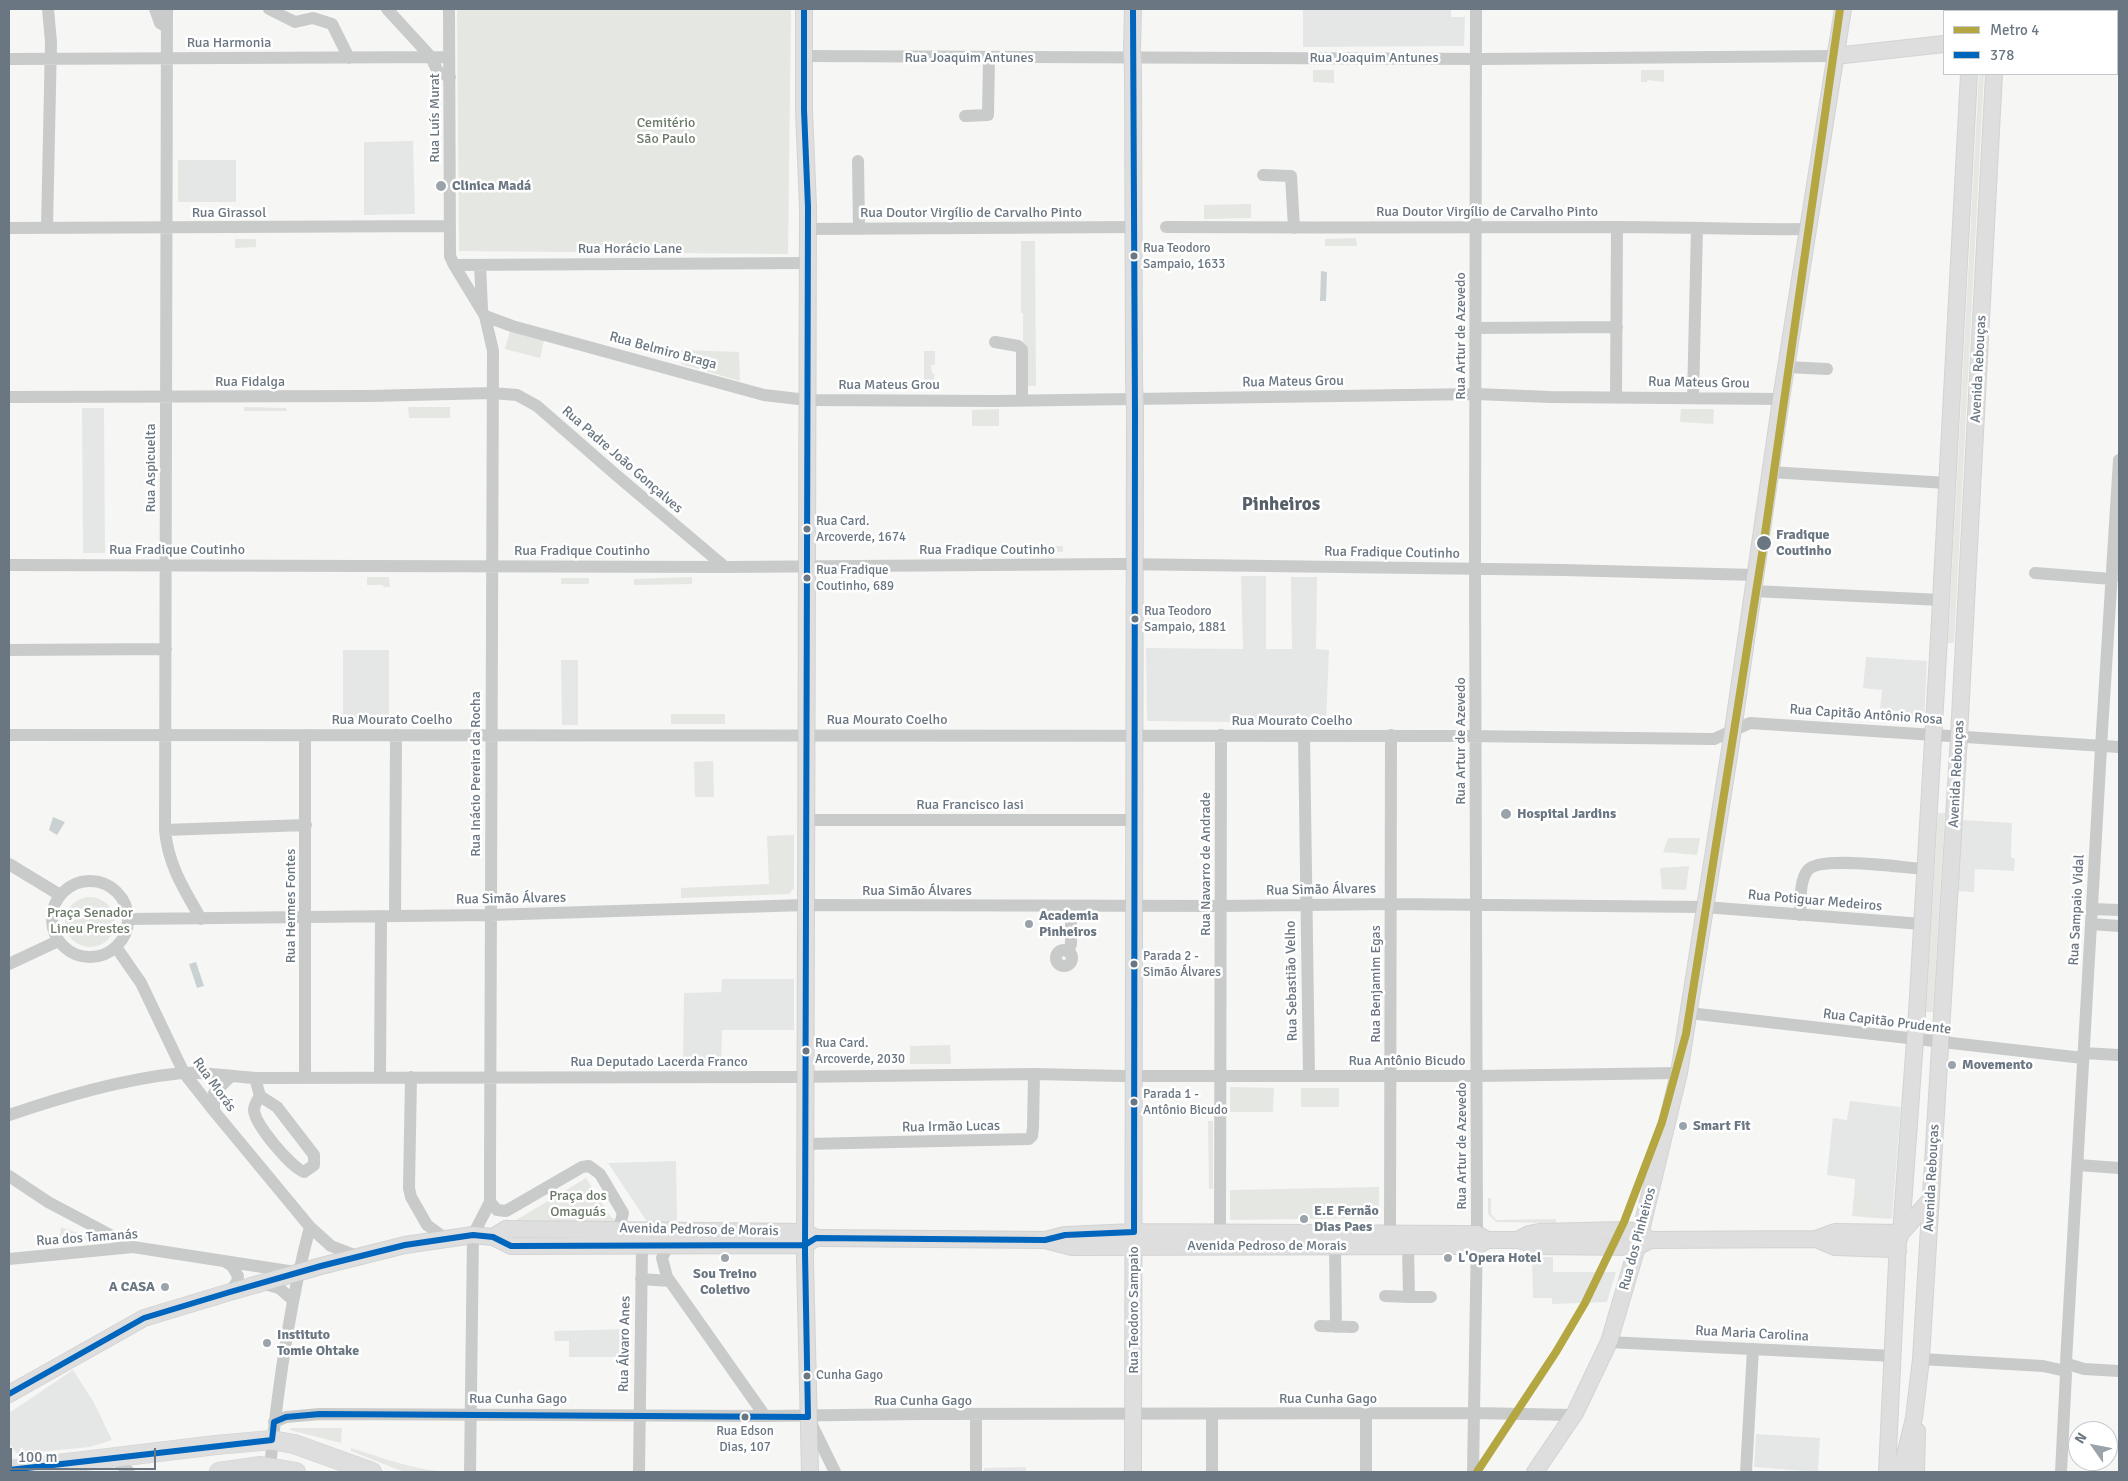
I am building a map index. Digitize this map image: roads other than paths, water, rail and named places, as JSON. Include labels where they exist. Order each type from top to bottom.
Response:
[{"type":"highway","points":[[9,1470],[114,1458],[273,1431],[294,1444],[372,1472]]},
{"type":"highway","points":[[219,1472],[270,1466],[296,1472]]},
{"type":"main road","points":[[804,9],[803,56],[807,229],[806,1144],[809,1238],[808,1416],[810,1472]]},
{"type":"main road","name":"Rua Teodoro Sampaio","points":[[1132,9],[1135,409],[1133,1472]]},
{"type":"main road","name":"Rua dos Pinheiros","points":[[1536,1472],[1573,1415],[1609,1342],[1643,1240],[1679,1073],[1733,730],[1781,399],[1843,9]]},
{"type":"main road","name":"Rua Joaquim Antunes","points":[[1835,56],[1943,44]]},
{"type":"main road","name":"Avenida Rebouças","points":[[1887,1472],[1898,1251],[1901,1233],[1915,1040],[1934,735],[1969,75]]},
{"type":"main road","name":"Avenida Rebouças","points":[[1916,1472],[1917,1424],[1914,1418],[1921,1359],[1959,736],[1994,75]]},
{"type":"main road","points":[[1900,1298],[1903,1241],[1901,1233],[1931,1198]]},
{"type":"main road","name":"Avenida Pedroso de Morais","points":[[9,1394],[48,1370],[144,1318],[358,1256],[473,1235],[619,1229],[809,1238],[1045,1240],[1065,1235],[1335,1246],[1408,1246],[1480,1240]]},
{"type":"main road","name":"Avenida Pedroso de Morais","points":[[1134,1239],[1220,1232],[1390,1233],[1480,1240],[1518,1240],[1538,1246],[1643,1240],[1816,1238],[1835,1232],[1901,1233]]},
{"type":"main road","name":"Avenida Pedroso de Morais","points":[[499,1233],[511,1246],[642,1247],[809,1238]]},
{"type":"main road","name":"Avenida Pedroso de Morais","points":[[1816,1238],[1835,1246],[1892,1249],[1898,1251]]},
{"type":"main road","points":[[1901,1472],[1914,1418]]},
{"type":"street","points":[[47,228],[51,32],[48,9]]},
{"type":"street","points":[[155,9],[160,23],[167,27]]},
{"type":"street","name":"Rua Aspicuelta","points":[[167,9],[165,830],[166,848],[170,860],[201,918]]},
{"type":"street","points":[[269,9],[295,22],[313,18],[332,24],[349,58]]},
{"type":"street","points":[[387,9],[444,74]]},
{"type":"street","name":"Rua Luís Murat","points":[[449,9],[450,57],[444,74],[450,114],[449,226]]},
{"type":"street","name":"Rua Artur de Azevedo","points":[[1473,1472],[1480,1240],[1477,1076],[1475,569],[1476,9]]},
{"type":"street","name":"Rua Joaquim Antunes","points":[[803,56],[989,58],[1835,56]]},
{"type":"street","name":"Rua Harmonia","points":[[9,59],[450,57]]},
{"type":"street","points":[[965,116],[988,115],[989,58]]},
{"type":"street","points":[[858,161],[859,229]]},
{"type":"street","points":[[1263,175],[1291,176],[1294,228]]},
{"type":"street","name":"Rua Girassol","points":[[9,228],[449,226]]},
{"type":"street","name":"Rua Inácio Pereira da Rocha","points":[[449,226],[450,256],[483,314],[491,339],[490,1202],[473,1235]]},
{"type":"street","name":"Rua Doutor Virgílio de Carvalho Pinto","points":[[1166,227],[1808,229]]},
{"type":"street","points":[[1616,397],[1617,227]]},
{"type":"street","name":"Rua Doutor Virgílio de Carvalho Pinto","points":[[807,229],[1134,228]]},
{"type":"street","points":[[1694,398],[1697,228]]},
{"type":"street","name":"Rua Horácio Lane","points":[[454,265],[807,262]]},
{"type":"street","name":"Rua Inácio Pereira da Rocha","points":[[480,265],[483,314]]},
{"type":"street","name":"Rua Belmiro Braga","points":[[483,314],[512,326],[764,395],[807,400]]},
{"type":"street","points":[[491,339],[501,330],[512,326]]},
{"type":"street","points":[[1476,328],[1617,327]]},
{"type":"street","points":[[995,342],[1018,346],[1022,350],[1022,400]]},
{"type":"street","points":[[1786,367],[1828,369]]},
{"type":"street","name":"Rua Fidalga","points":[[9,397],[476,395],[492,393]]},
{"type":"street","name":"Rua Padre João Gonçalves","points":[[492,393],[517,395],[537,406],[725,567]]},
{"type":"street","name":"Rua Mateus Grou","points":[[807,400],[1022,400],[1476,394],[1550,397],[1781,399]]},
{"type":"street","name":"Rua Sampaio Vidal","points":[[2061,1472],[2101,746],[2115,620],[2112,578],[2118,506],[2119,460]]},
{"type":"street","points":[[1770,472],[1947,483]]},
{"type":"street","name":"Rua Fradique Coutinho","points":[[9,565],[725,567],[1134,564],[1475,569],[1754,583],[1941,600]]},
{"type":"street","points":[[2035,573],[2112,578]]},
{"type":"street","points":[[9,650],[166,649]]},
{"type":"street","name":"Rua Capitão Antônio Rosa","points":[[1733,730],[1750,723],[2119,747]]},
{"type":"street","name":"Rua Mourato Coelho","points":[[9,735],[1476,736],[1714,739],[1733,730]]},
{"type":"street","name":"Rua Hermes Fontes","points":[[305,735],[305,1078]]},
{"type":"street","points":[[395,916],[396,735]]},
{"type":"street","name":"Rua Navarro de Andrade","points":[[1220,1232],[1221,736]]},
{"type":"street","name":"Rua Sebastião Velho","points":[[1304,736],[1305,906],[1309,1075]]},
{"type":"street","name":"Rua Benjamim Egas","points":[[1390,1233],[1391,736]]},
{"type":"street","name":"Rua Francisco Iasi","points":[[807,820],[1134,820]]},
{"type":"street","points":[[165,830],[306,825]]},
{"type":"street","points":[[1800,915],[1804,878],[1806,871],[1811,866],[1832,862],[1925,869]]},
{"type":"street","points":[[9,864],[60,895]]},
{"type":"street","points":[[83,881],[96,881],[109,886],[120,894],[126,906],[128,919],[123,939],[116,947],[107,954],[85,957],[70,952],[58,940],[53,929],[52,917],[54,905],[60,895],[70,886],[83,881]]},
{"type":"street","name":"Rua Simão Álvares","points":[[128,919],[490,915],[806,905],[1305,906],[1392,904],[1705,907]]},
{"type":"street","points":[[1068,952],[1071,944],[1071,906]]},
{"type":"street","name":"Rua Potiguar Medeiros","points":[[1705,907],[1922,924]]},
{"type":"street","points":[[2092,909],[2119,910]]},
{"type":"street","points":[[380,1077],[381,916]]},
{"type":"street","points":[[2091,924],[2119,926]]},
{"type":"street","points":[[9,964],[58,940]]},
{"type":"street","name":"Rua Morás","points":[[116,947],[141,983],[184,1073],[310,1227],[332,1246],[358,1256]]},
{"type":"street","name":"Rua Capitão Prudente","points":[[1688,1014],[1940,1043],[2083,1055],[2119,1055]]},
{"type":"street","name":"Rua Deputado Lacerda Franco","points":[[9,1115],[50,1100],[91,1089],[184,1073],[255,1078],[806,1077],[1034,1074],[1134,1076]]},
{"type":"street","name":"Rua Antônio Bicudo","points":[[1134,1076],[1477,1076],[1679,1073]]},
{"type":"street","name":"Rua Irmão Lucas","points":[[806,1144],[1029,1139],[1032,1136],[1033,1128],[1034,1074]]},
{"type":"street","points":[[214,1111],[214,1092],[230,1077]]},
{"type":"street","points":[[412,1077],[409,1188],[411,1197],[427,1225],[446,1239]]},
{"type":"street","points":[[255,1078],[260,1096],[280,1110],[314,1155],[316,1162],[309,1170],[304,1172],[293,1166],[261,1127],[255,1116],[254,1108],[260,1096]]},
{"type":"street","points":[[2078,1165],[2119,1168]]},
{"type":"street","points":[[490,1202],[493,1207],[501,1212],[512,1209],[582,1167],[589,1166],[600,1174],[623,1213],[619,1229]]},
{"type":"street","points":[[9,1176],[48,1202],[133,1247]]},
{"type":"street","points":[[499,1233],[512,1209]]},
{"type":"street","points":[[270,1466],[273,1431],[293,1300],[310,1227]]},
{"type":"street","points":[[470,1472],[473,1235]]},
{"type":"street","points":[[668,1246],[662,1258],[670,1281],[765,1416]]},
{"type":"street","points":[[1335,1246],[1336,1326]]},
{"type":"street","points":[[1408,1246],[1409,1297]]},
{"type":"street","name":"Rua dos Tamanás","points":[[9,1259],[133,1247],[298,1272]]},
{"type":"street","name":"Rua Álvaro Anes","points":[[639,1472],[642,1247]]},
{"type":"street","points":[[226,1262],[232,1266],[238,1276],[237,1282],[230,1292]]},
{"type":"street","points":[[641,1279],[670,1281]]},
{"type":"street","points":[[261,1283],[279,1288],[293,1300]]},
{"type":"street","points":[[1385,1296],[1431,1297]]},
{"type":"street","points":[[1320,1326],[1353,1327]]},
{"type":"street","name":"Rua Maria Carolina","points":[[1609,1342],[1893,1356]]},
{"type":"street","points":[[1746,1472],[1753,1349]]},
{"type":"street","points":[[1921,1359],[2119,1371]]},
{"type":"street","name":"Rua Cunha Gago","points":[[273,1431],[286,1418],[320,1414],[765,1416],[921,1414],[976,1416],[1474,1413],[1573,1415]]},
{"type":"street","points":[[1366,1414],[1366,1472]]},
{"type":"street","points":[[1212,1415],[1212,1472]]},
{"type":"street","points":[[808,1416],[835,1472]]},
{"type":"street","points":[[976,1416],[976,1472]]},
{"type":"street","points":[[114,1458],[129,1472]]},
{"type":"metro line","name":"4","points":[[1477,1472],[1556,1352],[1585,1303],[1624,1222],[1662,1122],[1686,1034],[1763,548],[1840,9]]},
{"type":"place","name":"Clinica Madá","points":[[441,186]]},
{"type":"place","name":"Rua Teodoro Sampaio, 1633","points":[[1134,256]]},
{"type":"place","name":"Rua Card. Arcoverde, 1674","points":[[807,529]]},
{"type":"place","name":"Fradique Coutinho","points":[[1764,543]]},
{"type":"place","name":"Rua Fradique Coutinho, 689","points":[[807,578]]},
{"type":"place","name":"Rua Teodoro Sampaio, 1881","points":[[1135,619]]},
{"type":"place","name":"Hospital Jardins","points":[[1506,814]]},
{"type":"place","name":"Academia Pinheiros","points":[[1029,924]]},
{"type":"place","name":"Parada 2 - Simão Álvares","points":[[1134,964]]},
{"type":"place","name":"Rua Card. Arcoverde, 2030","points":[[806,1051]]},
{"type":"place","name":"Movemento","points":[[1952,1065]]},
{"type":"place","name":"Parada 1 - Antônio Bicudo","points":[[1134,1102]]},
{"type":"place","name":"Smart Fit","points":[[1683,1126]]},
{"type":"place","name":"E.E Fernão Dias Paes","points":[[1304,1219]]},
{"type":"place","name":"Sou Treino Coletivo","points":[[725,1258]]},
{"type":"place","name":"L'Opera Hotel","points":[[1448,1258]]},
{"type":"place","name":"A CASA","points":[[165,1287]]},
{"type":"place","name":"Instituto Tomie Ohtake","points":[[267,1343]]},
{"type":"place","name":"Cunha Gago","points":[[807,1376]]},
{"type":"place","name":"Rua Edson Dias, 107","points":[[745,1417]]},
{"type":"district","name":"Pinheiros","points":[[1281,505]]},
{"type":"park label","name":"Cemitério São Paulo","points":[[666,132]]},
{"type":"park label","name":"Praça Senador Lineu Prestes","points":[[90,922]]},
{"type":"park label","name":"Praça dos Omaguás","points":[[578,1204]]}]
